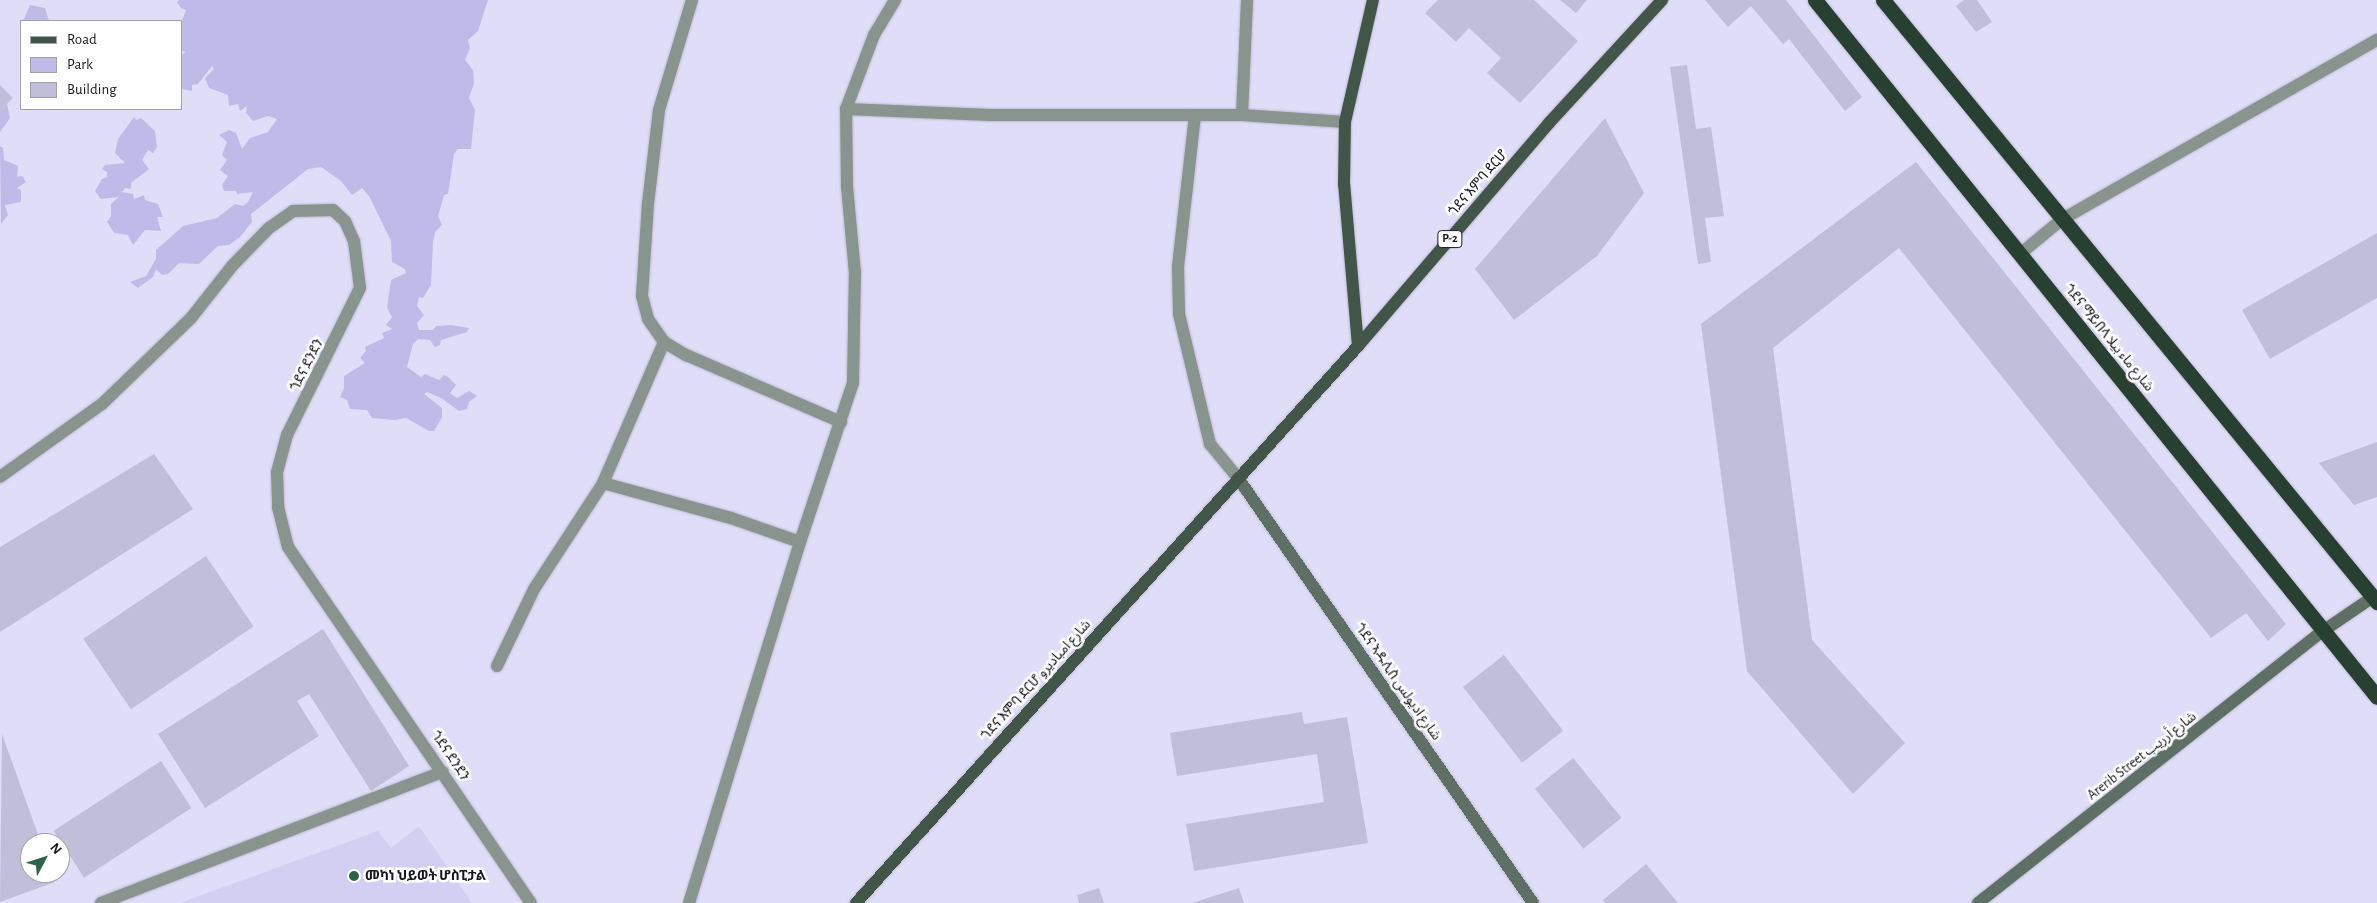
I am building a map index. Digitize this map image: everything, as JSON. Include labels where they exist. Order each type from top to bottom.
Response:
[{"type":"highway","name":"ጎደና ማይበላ شارع ماء بيلا","points":[[1815,0],[2377,698]]},
{"type":"highway","points":[[1883,0],[2061,220],[2376,598]]},
{"type":"main road","points":[[1358,346],[1344,184],[1344,122],[1373,0]]},
{"type":"main road","name":"ጎደና እምባ ደርሆ","points":[[1238,478],[1358,346],[1549,123],[1662,0]]},
{"type":"main road","name":"ጎደና እምባ ደርሆ شارع امباديرو","points":[[856,903],[1238,478]]},
{"type":"street","points":[[692,0],[659,110],[648,203],[642,296],[648,320],[664,342],[686,355],[841,422]]},
{"type":"street","points":[[689,903],[800,542],[853,383],[856,332],[855,273],[847,186],[846,109],[874,35],[894,0]]},
{"type":"street","points":[[1242,115],[1247,0]]},
{"type":"street","points":[[2020,254],[2061,220],[2377,40]]},
{"type":"street","points":[[846,109],[990,115],[1242,115],[1344,122]]},
{"type":"street","points":[[1195,115],[1178,266],[1179,314],[1210,444],[1238,478]]},
{"type":"street","name":"ጎደና ደንደን","points":[[0,477],[102,404],[191,318],[232,266],[269,228],[293,211],[333,210],[345,222],[354,241],[360,288],[287,435],[277,472],[278,507],[288,547],[531,903]]},
{"type":"street","points":[[497,666],[534,590],[604,483],[664,342]]},
{"type":"street","name":"ጎደና ኣዱሊስ شارع اديولس","points":[[1238,478],[1533,903]]},
{"type":"street","points":[[604,483],[731,518],[800,542]]},
{"type":"street","name":"Arerib Street شارع أرريب","points":[[1978,903],[2324,631],[2376,598]]},
{"type":"street","points":[[101,903],[443,772]]},
{"type":"shaded area","name":"መካነ ህይወት ሆስፒታል","points":[[419,826],[472,903],[180,903],[378,831],[391,848]]},
{"type":"green space","points":[[179,0],[488,0],[478,31],[468,40],[470,48],[465,60],[473,70],[474,83],[469,98],[475,110],[471,149],[458,149],[454,154],[448,194],[444,195],[438,216],[442,225],[435,232],[433,242],[431,285],[423,298],[419,297],[417,306],[424,315],[417,323],[419,330],[433,330],[436,326],[450,325],[469,328],[467,332],[441,340],[440,345],[435,347],[430,340],[418,339],[413,344],[407,367],[421,377],[425,374],[439,380],[444,375],[448,377],[456,385],[450,393],[457,398],[469,391],[477,396],[469,402],[467,409],[459,411],[441,398],[427,392],[424,394],[442,408],[442,417],[434,431],[429,431],[406,418],[395,420],[372,418],[367,410],[350,409],[347,400],[340,397],[344,388],[344,376],[365,363],[360,358],[366,351],[365,347],[384,338],[382,333],[392,329],[386,325],[392,317],[387,308],[391,280],[406,273],[405,269],[392,262],[391,241],[369,196],[362,188],[352,195],[341,181],[321,167],[308,169],[251,214],[252,222],[240,237],[229,245],[218,246],[199,264],[179,263],[168,274],[162,275],[156,269],[153,277],[138,288],[130,282],[146,276],[156,259],[156,250],[183,226],[217,218],[235,204],[243,206],[248,202],[253,192],[237,194],[236,191],[224,191],[222,185],[228,176],[220,170],[227,160],[222,155],[227,142],[219,135],[229,130],[236,133],[242,149],[250,138],[268,132],[277,119],[268,116],[253,121],[246,113],[247,106],[240,111],[238,104],[229,106],[228,95],[209,88],[205,78],[214,69],[212,66],[198,84],[192,85],[192,91],[182,89],[182,54],[186,52],[182,51],[182,20],[186,10],[181,8],[177,2]]},
{"type":"green space","points":[[30,5],[45,8],[49,20],[23,20]]},
{"type":"green space","points":[[7,104],[10,118],[0,132],[0,111]]},
{"type":"green space","points":[[134,117],[136,120],[141,118],[155,131],[157,147],[153,153],[148,150],[142,160],[149,169],[131,183],[131,189],[125,188],[122,192],[133,194],[134,199],[144,195],[145,200],[158,204],[163,217],[157,217],[161,231],[145,230],[133,245],[128,235],[114,233],[107,222],[111,216],[111,204],[119,197],[101,199],[95,191],[102,179],[107,177],[107,172],[102,169],[105,165],[125,163],[115,153],[118,139]]},
{"type":"green space","points":[[0,146],[3,148],[4,160],[18,166],[17,177],[22,176],[26,182],[17,188],[21,190],[21,202],[5,205],[8,215],[1,224]]},
{"type":"building","points":[[1438,0],[1534,0],[1578,41],[1520,103],[1487,73],[1501,58],[1469,28],[1456,42],[1425,13]]},
{"type":"building","points":[[1560,0],[1587,0],[1576,13]]},
{"type":"building","points":[[1705,0],[1786,0],[1862,97],[1845,111],[1789,39],[1783,44],[1751,6],[1728,27]]},
{"type":"building","points":[[1964,0],[1977,0],[1992,22],[1976,32],[1956,6]]},
{"type":"building","points":[[1687,65],[1696,129],[1711,127],[1724,216],[1705,218],[1711,262],[1698,264],[1670,67]]},
{"type":"building","points":[[0,85],[13,98],[0,111]]},
{"type":"building","points":[[1605,118],[1644,193],[1597,256],[1514,320],[1475,269]]},
{"type":"building","points":[[1916,162],[2286,624],[2268,641],[2246,613],[2211,638],[1899,248],[1773,348],[1812,640],[1905,743],[1853,794],[1747,671],[1701,324]]},
{"type":"building","points":[[2377,233],[2377,298],[2270,359],[2242,310]]},
{"type":"building","points":[[2377,442],[2377,497],[2354,505],[2319,463]]},
{"type":"building","points":[[154,454],[193,509],[0,632],[0,547]]},
{"type":"building","points":[[206,556],[254,626],[131,709],[83,639]]},
{"type":"building","points":[[323,629],[409,766],[371,791],[309,694],[297,701],[319,736],[205,808],[158,734]]},
{"type":"building","points":[[1504,655],[1563,731],[1522,763],[1463,687]]},
{"type":"building","points":[[1302,712],[1304,724],[1347,717],[1368,843],[1194,871],[1186,824],[1324,802],[1317,754],[1177,776],[1170,733]]},
{"type":"building","points":[[2,734],[37,833],[20,833],[20,883],[52,883],[0,902]]},
{"type":"building","points":[[1573,758],[1621,818],[1583,849],[1535,789]]},
{"type":"building","points":[[161,761],[191,808],[84,878],[70,856],[70,833],[55,833],[54,831]]},
{"type":"building","points":[[1646,864],[1678,903],[1605,903],[1603,900]]},
{"type":"building","points":[[1099,888],[1104,903],[1079,903],[1077,895]]},
{"type":"building","points":[[1239,888],[1244,903],[1192,903]]},
{"type":"place","name":"መካነ ህይወት ሆስፒታል","points":[[354,876]]}]
